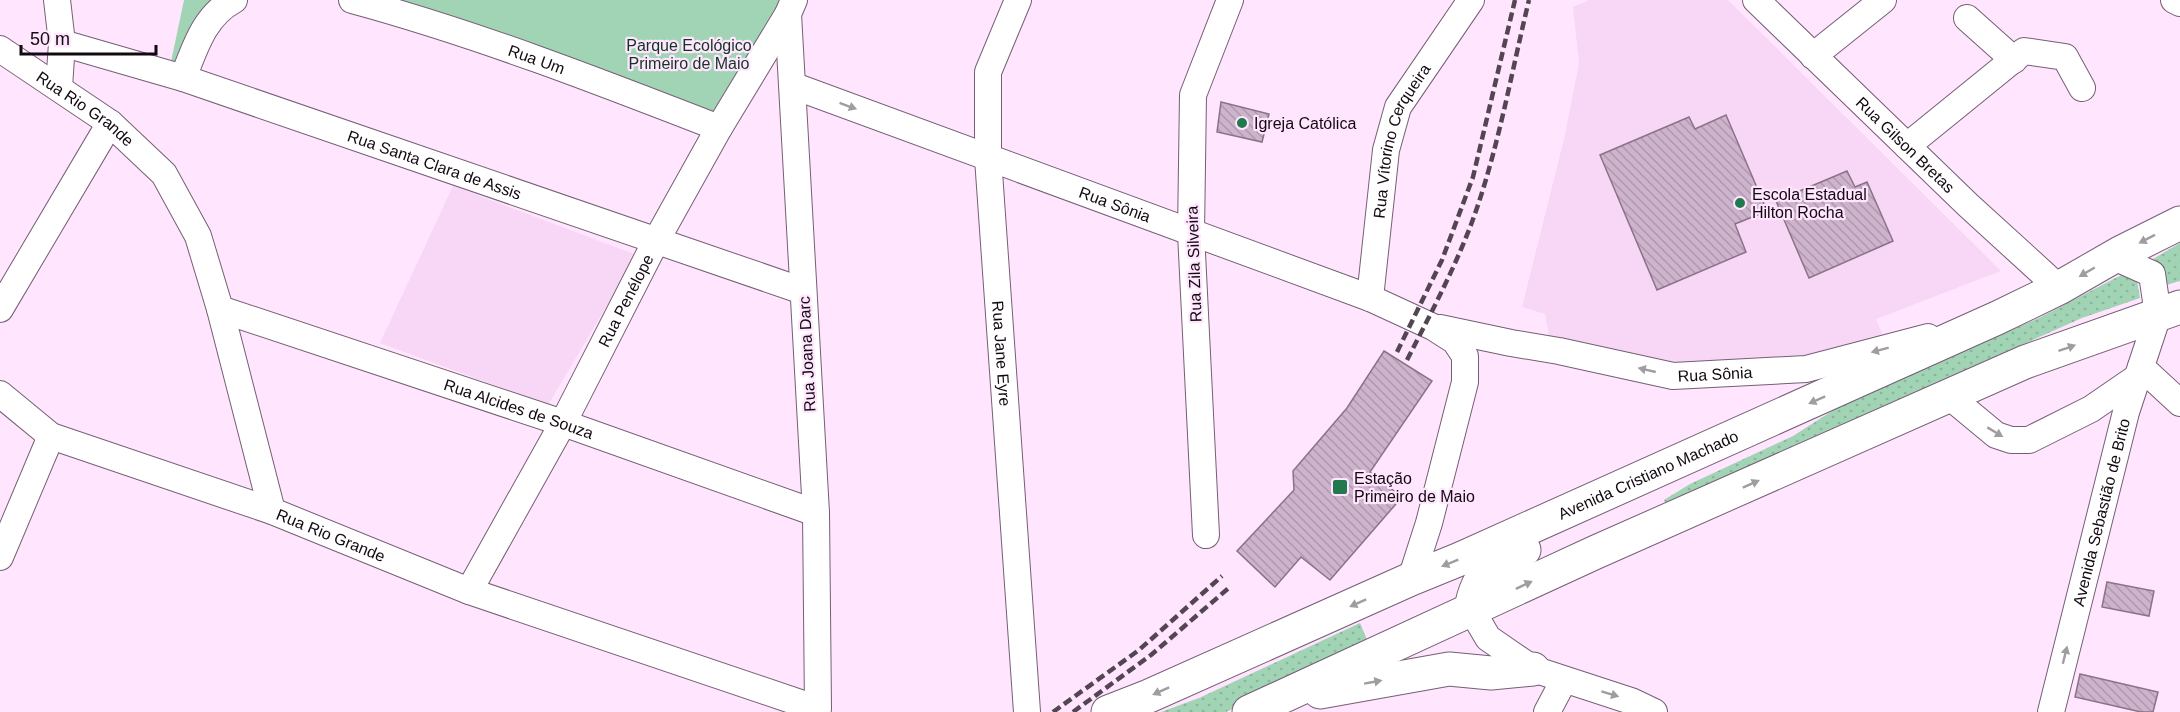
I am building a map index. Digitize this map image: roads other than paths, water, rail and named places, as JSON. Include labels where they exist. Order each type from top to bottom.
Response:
[{"type":"highway","name":"Avenida Cristiano Machado","points":[[1108,712],[1149,696],[1411,579],[1460,560],[1997,318],[2059,288],[2180,222]]},
{"type":"highway","points":[[1262,706],[1471,609],[2025,362],[2169,311]]},
{"type":"highway","points":[[1471,609],[1474,593],[1481,577],[1497,562],[1664,488],[1677,463]]},
{"type":"highway","points":[[1411,579],[1425,630],[1436,652],[1449,669]]},
{"type":"highway","points":[[1262,706],[1449,669],[1491,673],[1533,669]]},
{"type":"street","points":[[57,0],[62,43],[59,87]]},
{"type":"street","points":[[183,78],[204,26],[222,6],[234,0]]},
{"type":"street","name":"Rua Um","points":[[351,0],[393,11],[561,67],[719,128]]},
{"type":"street","name":"Rua Jane Eyre","points":[[1018,0],[988,72],[988,158],[1027,712]]},
{"type":"street","name":"Rua Zila Silveira","points":[[1206,535],[1191,233],[1193,95],[1230,0]]},
{"type":"street","name":"Rua Vítorino Cerqueira","points":[[1370,298],[1386,150],[1398,107],[1471,0]]},
{"type":"street","name":"Rua Gilson Bretas","points":[[1756,0],[1968,205],[2059,288]]},
{"type":"street","points":[[1813,56],[1884,0]]},
{"type":"street","points":[[2174,0],[2180,3]]},
{"type":"street","name":"Rua Penélope","points":[[469,591],[563,423],[656,241],[719,128],[791,7]]},
{"type":"street","name":"Rua Joana Darc","points":[[791,7],[803,291],[816,513],[818,709]]},
{"type":"street","points":[[1967,18],[2014,60]]},
{"type":"street","name":"Rua Santa Clara de Assis","points":[[62,43],[183,78],[803,291]]},
{"type":"street","name":"Rua Rio Grande","points":[[0,49],[110,123],[164,174],[198,236],[220,309],[272,511],[469,591],[818,709]]},
{"type":"street","points":[[1907,146],[2024,51],[2065,57],[2082,88]]},
{"type":"street","name":"Rua Sônia","points":[[794,86],[1370,298],[1433,327],[1455,341],[1465,356],[1465,382],[1429,523],[1411,579]]},
{"type":"street","points":[[0,309],[110,123]]},
{"type":"street","points":[[2114,256],[2152,274],[2169,311]]},
{"type":"street","name":"Rua Alcides de Souza","points":[[220,309],[563,423],[816,513]]},
{"type":"street","name":"Avenida Sebastião de Brito","points":[[2051,712],[2126,412],[2140,372],[2169,311]]},
{"type":"street","name":"Rua Sônia","points":[[1433,327],[1673,376],[1806,369],[1997,318]]},
{"type":"street","points":[[1465,382],[1476,362],[1493,348],[1511,343]]},
{"type":"street","points":[[1949,396],[1996,435],[2011,440],[2030,440],[2091,409],[2140,372],[2180,403]]},
{"type":"street","points":[[0,394],[51,436],[272,511]]},
{"type":"street","points":[[0,557],[51,436]]},
{"type":"street","points":[[1471,609],[1488,638],[1533,669],[1631,701],[1654,712]]},
{"type":"street","points":[[1547,712],[1564,680]]},
{"type":"railway","points":[[1397,352],[1442,260],[1473,177],[1515,0]]},
{"type":"railway","points":[[1407,360],[1472,222],[1497,140],[1529,0]]},
{"type":"railway","points":[[1053,712],[1139,650],[1222,576]]},
{"type":"railway","points":[[1073,712],[1151,655],[1231,586]]},
{"type":"place","name":"Igreja Católica","points":[[1242,123]]},
{"type":"place","name":"Escola Estadual Hilton Rocha","points":[[1740,203]]},
{"type":"place","name":"Estação Primeiro de Maio","points":[[1340,487]]},
{"type":"park label","name":"Parque Ecológico Primeiro de Maio","points":[[689,54]]}]
